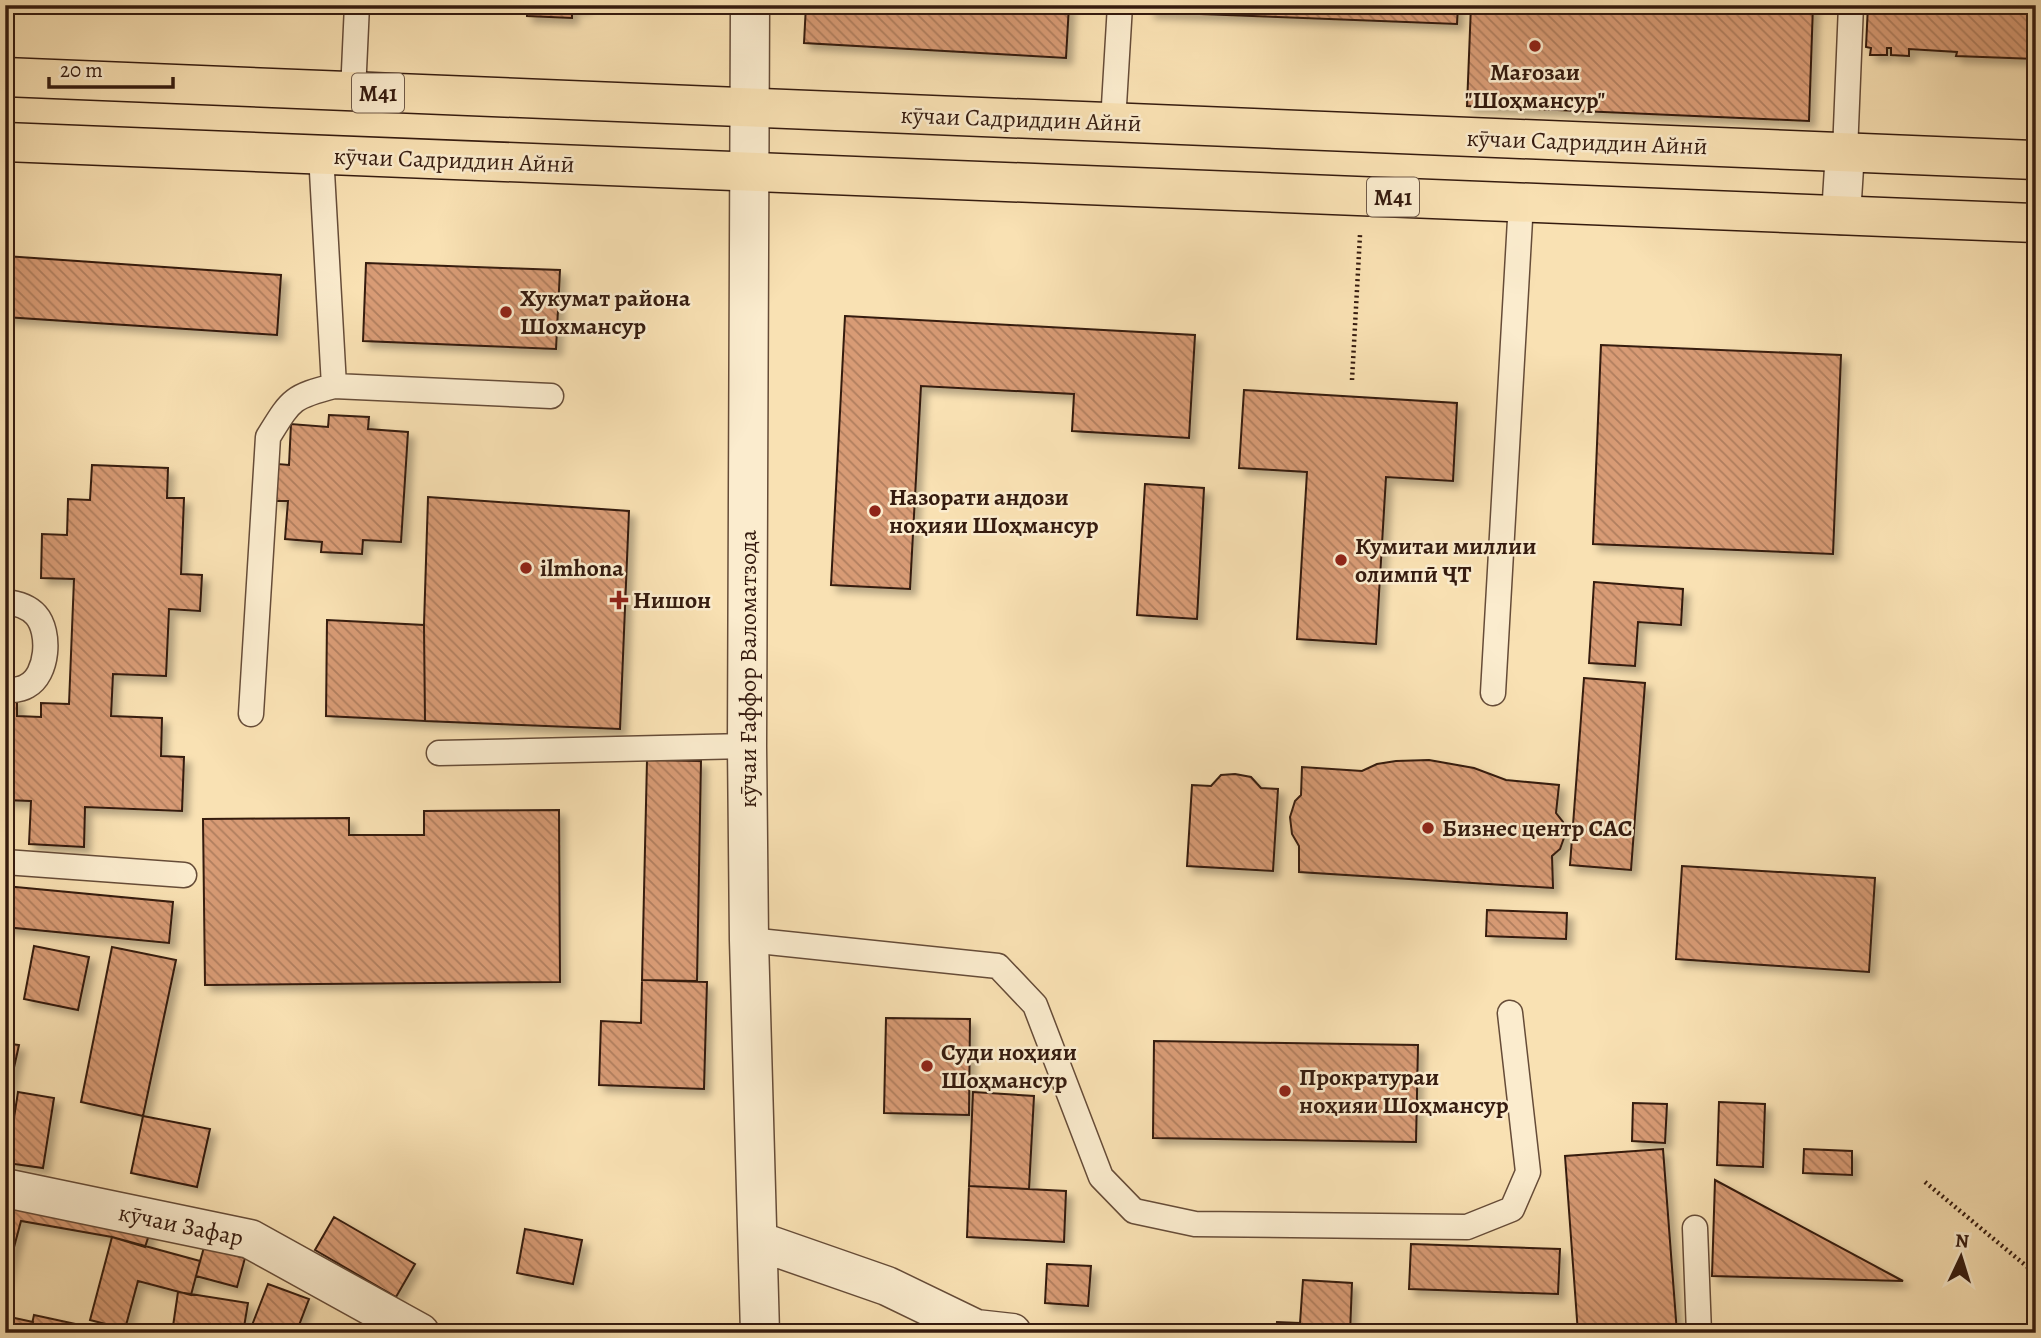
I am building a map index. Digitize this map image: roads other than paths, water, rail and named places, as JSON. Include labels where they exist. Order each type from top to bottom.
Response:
[{"type":"highway","name":"кӯчаи Садриддин Айнӣ","points":[[5,77],[2036,160]]},
{"type":"highway","name":"кӯчаи Садриддин Айнӣ","points":[[5,142],[2036,223]]},
{"type":"street","name":"кӯчаи Ғаффор Валоматзода","points":[[751,5],[747,746],[749,940],[760,1333]]},
{"type":"street","points":[[1841,215],[1845,152]]},
{"type":"street","name":"кӯчаи Зафар","points":[[5,1188],[250,1239],[420,1333]]},
{"type":"street","points":[[758,1241],[887,1286],[976,1329],[1012,1333]]},
{"type":"lane","points":[[353,92],[357,5]]},
{"type":"lane","points":[[1113,122],[1120,5]]},
{"type":"lane","points":[[1845,152],[1851,5]]},
{"type":"lane","points":[[321,154],[334,386]]},
{"type":"lane","points":[[1493,693],[1521,202]]},
{"type":"lane","points":[[251,714],[268,437],[287,408],[302,394],[334,386],[551,396]]},
{"type":"lane","points":[[5,603],[23,606],[36,615],[45,644],[43,663],[29,686],[5,691]]},
{"type":"lane","points":[[439,753],[747,746]]},
{"type":"lane","points":[[5,862],[184,875]]},
{"type":"lane","points":[[749,940],[998,966],[1035,1005],[1101,1177],[1134,1211],[1195,1223],[1467,1227],[1512,1209],[1528,1172],[1510,1013]]},
{"type":"lane","points":[[1695,1228],[1699,1333]]},
{"type":"place","name":"Мағозаи \"Шоҳмансур\"","points":[[1535,46]]},
{"type":"place","name":"Хукумат района Шохмансур","points":[[506,312]]},
{"type":"place","name":"Назорати андози ноҳияи Шоҳмансур","points":[[875,511]]},
{"type":"place","name":"Кумитаи миллии олимпӣ ҶТ","points":[[1341,560]]},
{"type":"place","name":"ilmhona","points":[[526,568]]},
{"type":"place","name":"Нишон","points":[[619,600]]},
{"type":"place","name":"Бизнес центр САС","points":[[1428,828]]},
{"type":"place","name":"Суди ноҳияи Шоҳмансур","points":[[927,1066]]},
{"type":"place","name":"Прократураи ноҳияи Шоҳмансур","points":[[1285,1091]]}]
